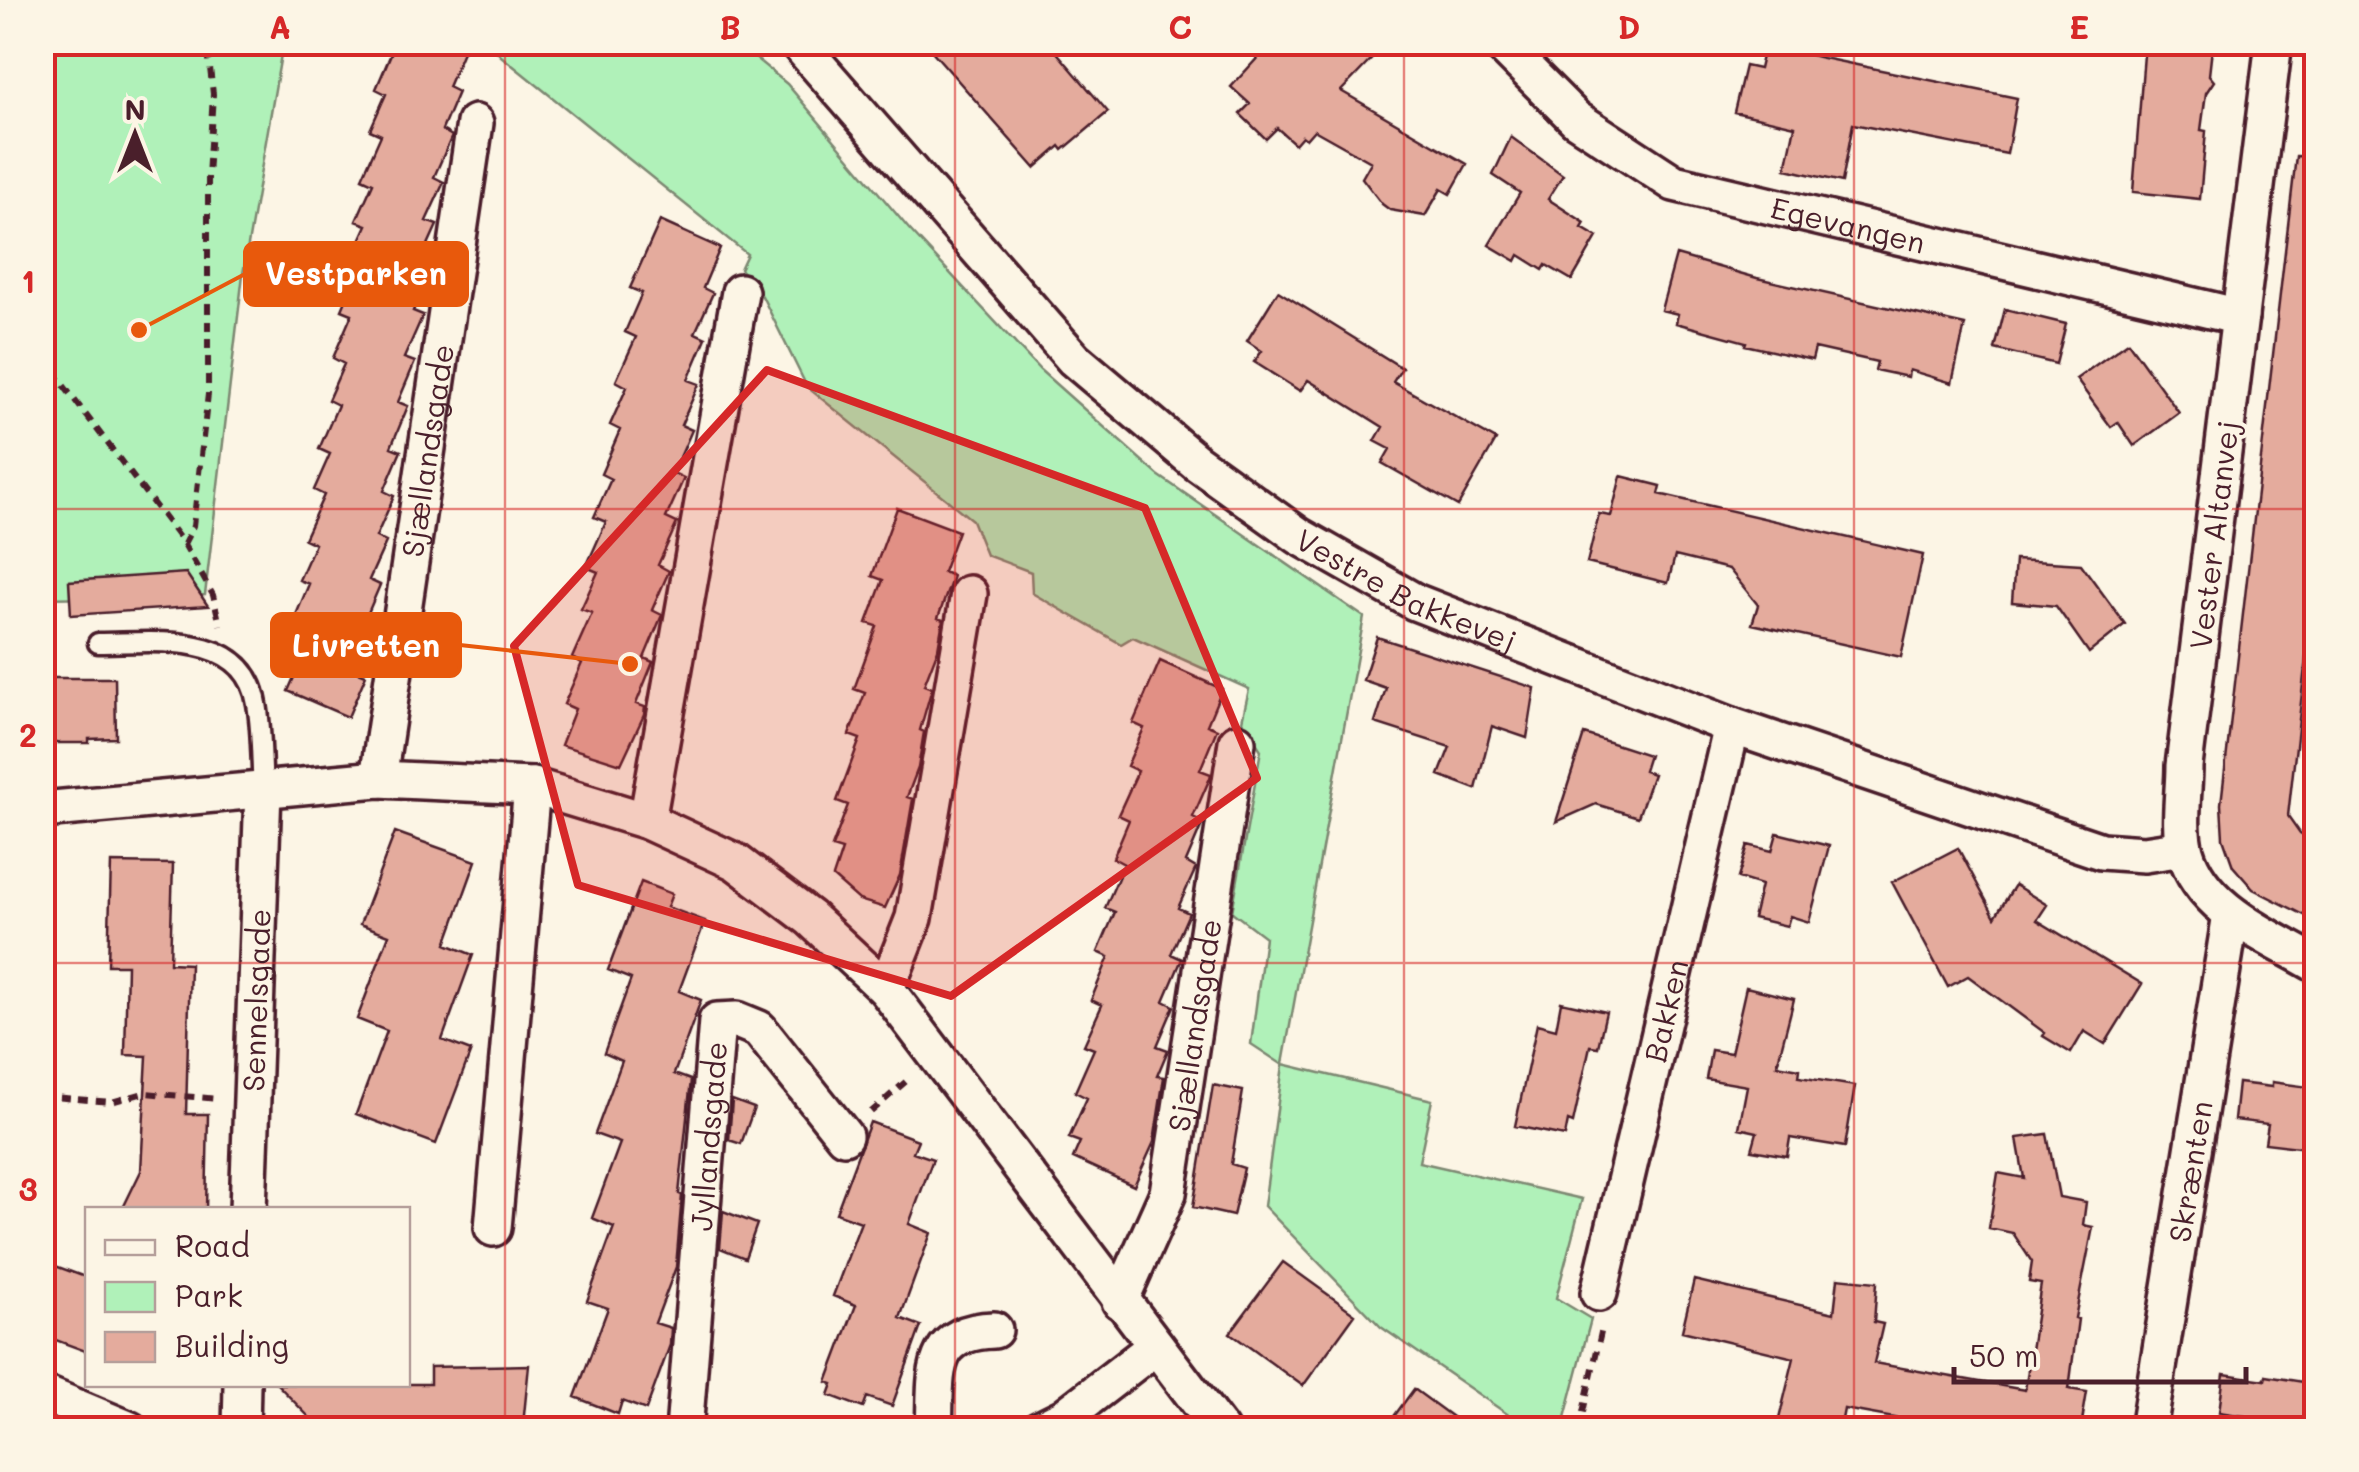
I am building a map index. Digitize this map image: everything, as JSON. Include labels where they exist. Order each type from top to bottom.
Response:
[{"type":"street","name":"Vestre Bakkevej","points":[[797,42],[1074,359],[1196,462],[1300,536],[1415,602],[1732,726],[2101,851],[2144,854],[2184,848]]},
{"type":"street","name":"Egevangen","points":[[1499,42],[1576,119],[1674,183],[2240,318]]},
{"type":"street","name":"Vester Altanvej","points":[[2274,42],[2184,766],[2184,848],[2199,885],[2230,914],[2316,964]]},
{"type":"street","name":"Sjællandsgade","points":[[378,779],[475,123]]},
{"type":"street","points":[[648,821],[740,292]]},
{"type":"street","points":[[886,989],[914,918],[969,594]]},
{"type":"street","name":"Bakken","points":[[1599,1294],[1732,726]]},
{"type":"street","name":"Sjællandsgade","points":[[1120,1301],[1168,1193],[1236,742]]},
{"type":"street","points":[[42,810],[378,779],[532,786],[648,821],[736,862],[810,918],[886,989],[1220,1430]]},
{"type":"street","points":[[493,1228],[532,786]]},
{"type":"street","name":"Sennelsgade","points":[[248,1207],[263,790]]},
{"type":"street","name":"Skrænten","points":[[2148,1430],[2230,914]]},
{"type":"street","name":"Jyllandsgade","points":[[687,1430],[717,1022],[738,1020],[759,1028],[844,1136]]},
{"type":"street","points":[[934,1430],[938,1358],[951,1342],[972,1331],[994,1330]]},
{"type":"street","points":[[1038,1430],[1064,1417],[1156,1346]]},
{"type":"street","points":[[241,1430],[242,1387]]},
{"type":"street","points":[[42,1393],[130,1430]]},
{"type":"lane","points":[[98,643],[197,644],[226,655],[245,674],[257,700],[263,790]]},
{"type":"path","points":[[184,544],[194,526],[208,394],[208,177],[213,94],[206,42]]},
{"type":"path","points":[[42,357],[184,544],[213,595],[226,655]]},
{"type":"path","points":[[844,1136],[936,1055]]},
{"type":"path","points":[[42,1096],[111,1102],[144,1093],[252,1100]]},
{"type":"path","points":[[1579,1430],[1603,1324],[1599,1294]]},
{"type":"highlighted area","points":[[767,370],[1145,508],[1257,778],[951,996],[578,885],[514,646]]},
{"type":"green space","points":[[42,43],[283,43],[243,274],[205,595],[43,598]]},
{"type":"green space","points":[[489,43],[737,43],[787,84],[909,229],[1040,370],[1158,475],[1364,617],[1283,1064],[1432,1100],[1419,1162],[1582,1199],[1556,1298],[1591,1319],[1562,1429],[1529,1429],[1381,1327],[1264,1206],[1283,1065],[1251,1044],[1265,937],[1232,912],[1261,750],[1242,721],[1249,689],[1133,637],[1121,644],[1032,593],[1031,572],[986,555],[972,520],[807,387],[762,296],[740,269],[747,254]]},
{"type":"building","points":[[396,42],[467,42],[448,87],[458,92],[442,130],[452,136],[434,177],[444,182],[426,221],[437,225],[418,267],[429,272],[413,311],[423,315],[404,358],[415,362],[398,402],[408,406],[391,447],[401,451],[384,491],[394,496],[376,537],[386,542],[369,580],[380,585],[362,627],[373,633],[356,671],[366,675],[348,717],[288,691],[295,675],[285,670],[301,633],[290,629],[309,584],[299,580],[315,544],[304,539],[324,495],[314,490],[330,454],[319,449],[338,405],[328,400],[344,364],[333,358],[352,314],[342,310],[357,274],[347,269],[367,225],[356,221],[373,183],[362,178],[381,135],[370,130],[386,94],[376,89]]},
{"type":"building","points":[[924,42],[1048,42],[1108,112],[1035,168]]},
{"type":"building","points":[[1272,42],[1388,42],[1341,91],[1467,164],[1450,194],[1441,189],[1425,216],[1390,210],[1362,178],[1371,162],[1314,130],[1295,144],[1277,128],[1266,139],[1240,114],[1250,104],[1231,87]]},
{"type":"building","points":[[2145,42],[2212,49],[2209,75],[2214,81],[2206,93],[2201,130],[2206,131],[2200,199],[2133,192]]},
{"type":"building","points":[[1765,43],[2017,98],[2007,154],[1853,124],[1842,182],[1786,169],[1795,126],[1734,112],[1745,66],[1759,69]]},
{"type":"building","points":[[1511,137],[1563,175],[1548,199],[1585,223],[1582,228],[1597,237],[1572,280],[1546,265],[1543,270],[1519,255],[1516,261],[1489,245],[1520,193],[1493,175]]},
{"type":"building","points":[[2296,156],[2316,157],[2316,570],[2288,816],[2300,833],[2316,842],[2316,921],[2253,889],[2233,866],[2223,838],[2221,804]]},
{"type":"building","points":[[660,221],[720,248],[703,288],[713,293],[695,333],[706,338],[688,380],[699,384],[681,425],[692,430],[673,473],[684,478],[666,518],[677,523],[658,565],[669,571],[652,610],[662,615],[644,658],[653,662],[636,704],[645,707],[644,715],[621,764],[561,745],[575,709],[564,704],[582,663],[572,658],[592,613],[581,609],[598,572],[586,567],[606,522],[594,517],[611,479],[601,474],[620,430],[610,425],[627,387],[616,381],[636,337],[625,332],[642,293],[630,288]]},
{"type":"building","points":[[1676,255],[1757,278],[1965,325],[1952,383],[1909,370],[1908,377],[1875,370],[1877,362],[1815,348],[1812,360],[1745,345],[1746,342],[1676,323],[1678,314],[1661,310]]},
{"type":"building","points":[[1278,291],[1402,368],[1393,382],[1496,440],[1458,506],[1382,463],[1390,449],[1375,441],[1383,427],[1308,380],[1300,391],[1254,362],[1262,351],[1247,341]]},
{"type":"building","points":[[2005,309],[2066,324],[2056,364],[1995,349]]},
{"type":"building","points":[[2128,342],[2179,413],[2134,446],[2118,422],[2111,427],[2076,379]]},
{"type":"building","points":[[1621,476],[1661,486],[1659,494],[1923,555],[1901,657],[1752,624],[1758,605],[1729,569],[1675,556],[1668,583],[1587,563],[1599,514],[1611,516]]},
{"type":"building","points":[[897,508],[958,531],[943,572],[953,576],[938,618],[943,620],[938,649],[924,685],[932,688],[920,730],[924,732],[918,768],[907,797],[913,799],[900,875],[885,908],[859,900],[833,877],[842,850],[832,847],[848,805],[837,801],[860,739],[849,735],[865,693],[854,689],[877,626],[867,623],[883,580],[872,576]]},
{"type":"building","points":[[2015,560],[2081,564],[2125,624],[2089,653],[2056,606],[2012,602]]},
{"type":"building","points":[[186,573],[208,606],[71,615],[69,581]]},
{"type":"building","points":[[1377,637],[1535,688],[1527,738],[1492,726],[1476,789],[1439,775],[1450,747],[1375,723],[1386,688],[1363,680]]},
{"type":"building","points":[[1160,661],[1222,689],[1207,725],[1217,729],[1200,770],[1211,774],[1193,817],[1203,822],[1186,862],[1196,868],[1178,908],[1189,913],[1171,954],[1182,959],[1164,1001],[1174,1006],[1157,1046],[1168,1050],[1157,1076],[1164,1077],[1154,1142],[1134,1186],[1073,1158],[1080,1142],[1069,1138],[1087,1098],[1075,1092],[1094,1049],[1084,1045],[1102,1005],[1091,1000],[1109,957],[1098,952],[1115,912],[1105,908],[1124,864],[1113,858],[1129,820],[1118,815],[1138,771],[1127,766],[1144,728],[1133,723]]},
{"type":"building","points":[[42,678],[115,678],[116,738],[89,739],[89,743],[42,743]]},
{"type":"building","points":[[1584,734],[1649,755],[1644,771],[1653,774],[1638,817],[1596,804],[1556,822]]},
{"type":"building","points":[[395,832],[476,861],[446,944],[473,955],[442,1040],[471,1051],[436,1144],[356,1114],[387,1031],[357,1019],[389,935],[360,924]]},
{"type":"building","points":[[1777,833],[1829,846],[1809,922],[1790,916],[1787,926],[1753,918],[1761,885],[1738,878],[1748,845],[1772,851]]},
{"type":"building","points":[[1958,848],[1995,917],[2015,885],[2047,905],[2037,920],[2142,984],[2105,1044],[2084,1031],[2071,1053],[2043,1036],[2045,1033],[1968,976],[1948,987],[1892,882]]},
{"type":"building","points":[[111,863],[173,864],[170,963],[190,964],[186,1114],[208,1114],[206,1207],[123,1207],[141,1171],[147,1056],[125,1055],[127,965],[108,965]]},
{"type":"building","points":[[641,882],[672,894],[667,907],[705,921],[679,991],[701,1000],[674,1074],[691,1080],[676,1267],[655,1323],[671,1328],[670,1345],[646,1410],[622,1401],[618,1414],[575,1397],[608,1308],[587,1301],[614,1227],[592,1218],[620,1143],[595,1134],[622,1061],[604,1053],[631,979],[608,970]]},
{"type":"building","points":[[1746,987],[1794,999],[1777,1065],[1800,1069],[1799,1077],[1855,1086],[1845,1147],[1790,1138],[1787,1156],[1752,1150],[1757,1132],[1739,1128],[1747,1086],[1706,1079],[1711,1050],[1731,1053]]},
{"type":"building","points":[[1561,1002],[1606,1012],[1598,1047],[1590,1046],[1573,1123],[1568,1121],[1565,1136],[1515,1126],[1537,1024],[1556,1029]]},
{"type":"building","points":[[2272,1082],[2316,1088],[2316,1149],[2265,1143],[2268,1124],[2234,1120],[2238,1083],[2272,1087]]},
{"type":"building","points":[[1213,1085],[1243,1091],[1231,1164],[1244,1168],[1233,1216],[1193,1207]]},
{"type":"building","points":[[732,1100],[754,1108],[741,1144],[729,1140]]},
{"type":"building","points":[[870,1122],[918,1140],[913,1152],[933,1159],[909,1224],[931,1233],[900,1318],[921,1326],[892,1406],[867,1397],[863,1408],[829,1395],[833,1384],[827,1382],[856,1305],[833,1296],[861,1222],[836,1213]]},
{"type":"building","points":[[2047,1134],[2059,1197],[2086,1202],[2083,1225],[2093,1227],[2075,1318],[2078,1319],[2069,1389],[2087,1392],[2081,1428],[2049,1422],[2048,1430],[1960,1430],[1844,1409],[1840,1430],[1823,1430],[1779,1419],[1794,1358],[1682,1331],[1694,1280],[1834,1313],[1838,1278],[1877,1282],[1874,1322],[1883,1324],[1874,1363],[2025,1390],[2041,1284],[2029,1282],[2032,1262],[2013,1233],[1989,1228],[1998,1173],[2024,1178],[2017,1138]]},
{"type":"building","points":[[723,1211],[757,1224],[745,1258],[720,1248]]},
{"type":"building","points":[[42,1261],[85,1277],[85,1351],[42,1335]]},
{"type":"building","points":[[1283,1262],[1355,1314],[1303,1386],[1230,1333]]},
{"type":"building","points":[[529,1365],[523,1425],[431,1427],[311,1419],[280,1387],[410,1387],[430,1384],[430,1367]]},
{"type":"building","points":[[2224,1374],[2316,1384],[2316,1430],[2256,1430],[2258,1418],[2219,1412]]},
{"type":"building","points":[[1414,1389],[1470,1430],[1384,1430]]},
{"type":"place","name":"Vestparken","points":[[139,330]]},
{"type":"place","name":"Livretten","points":[[630,664]]}]
